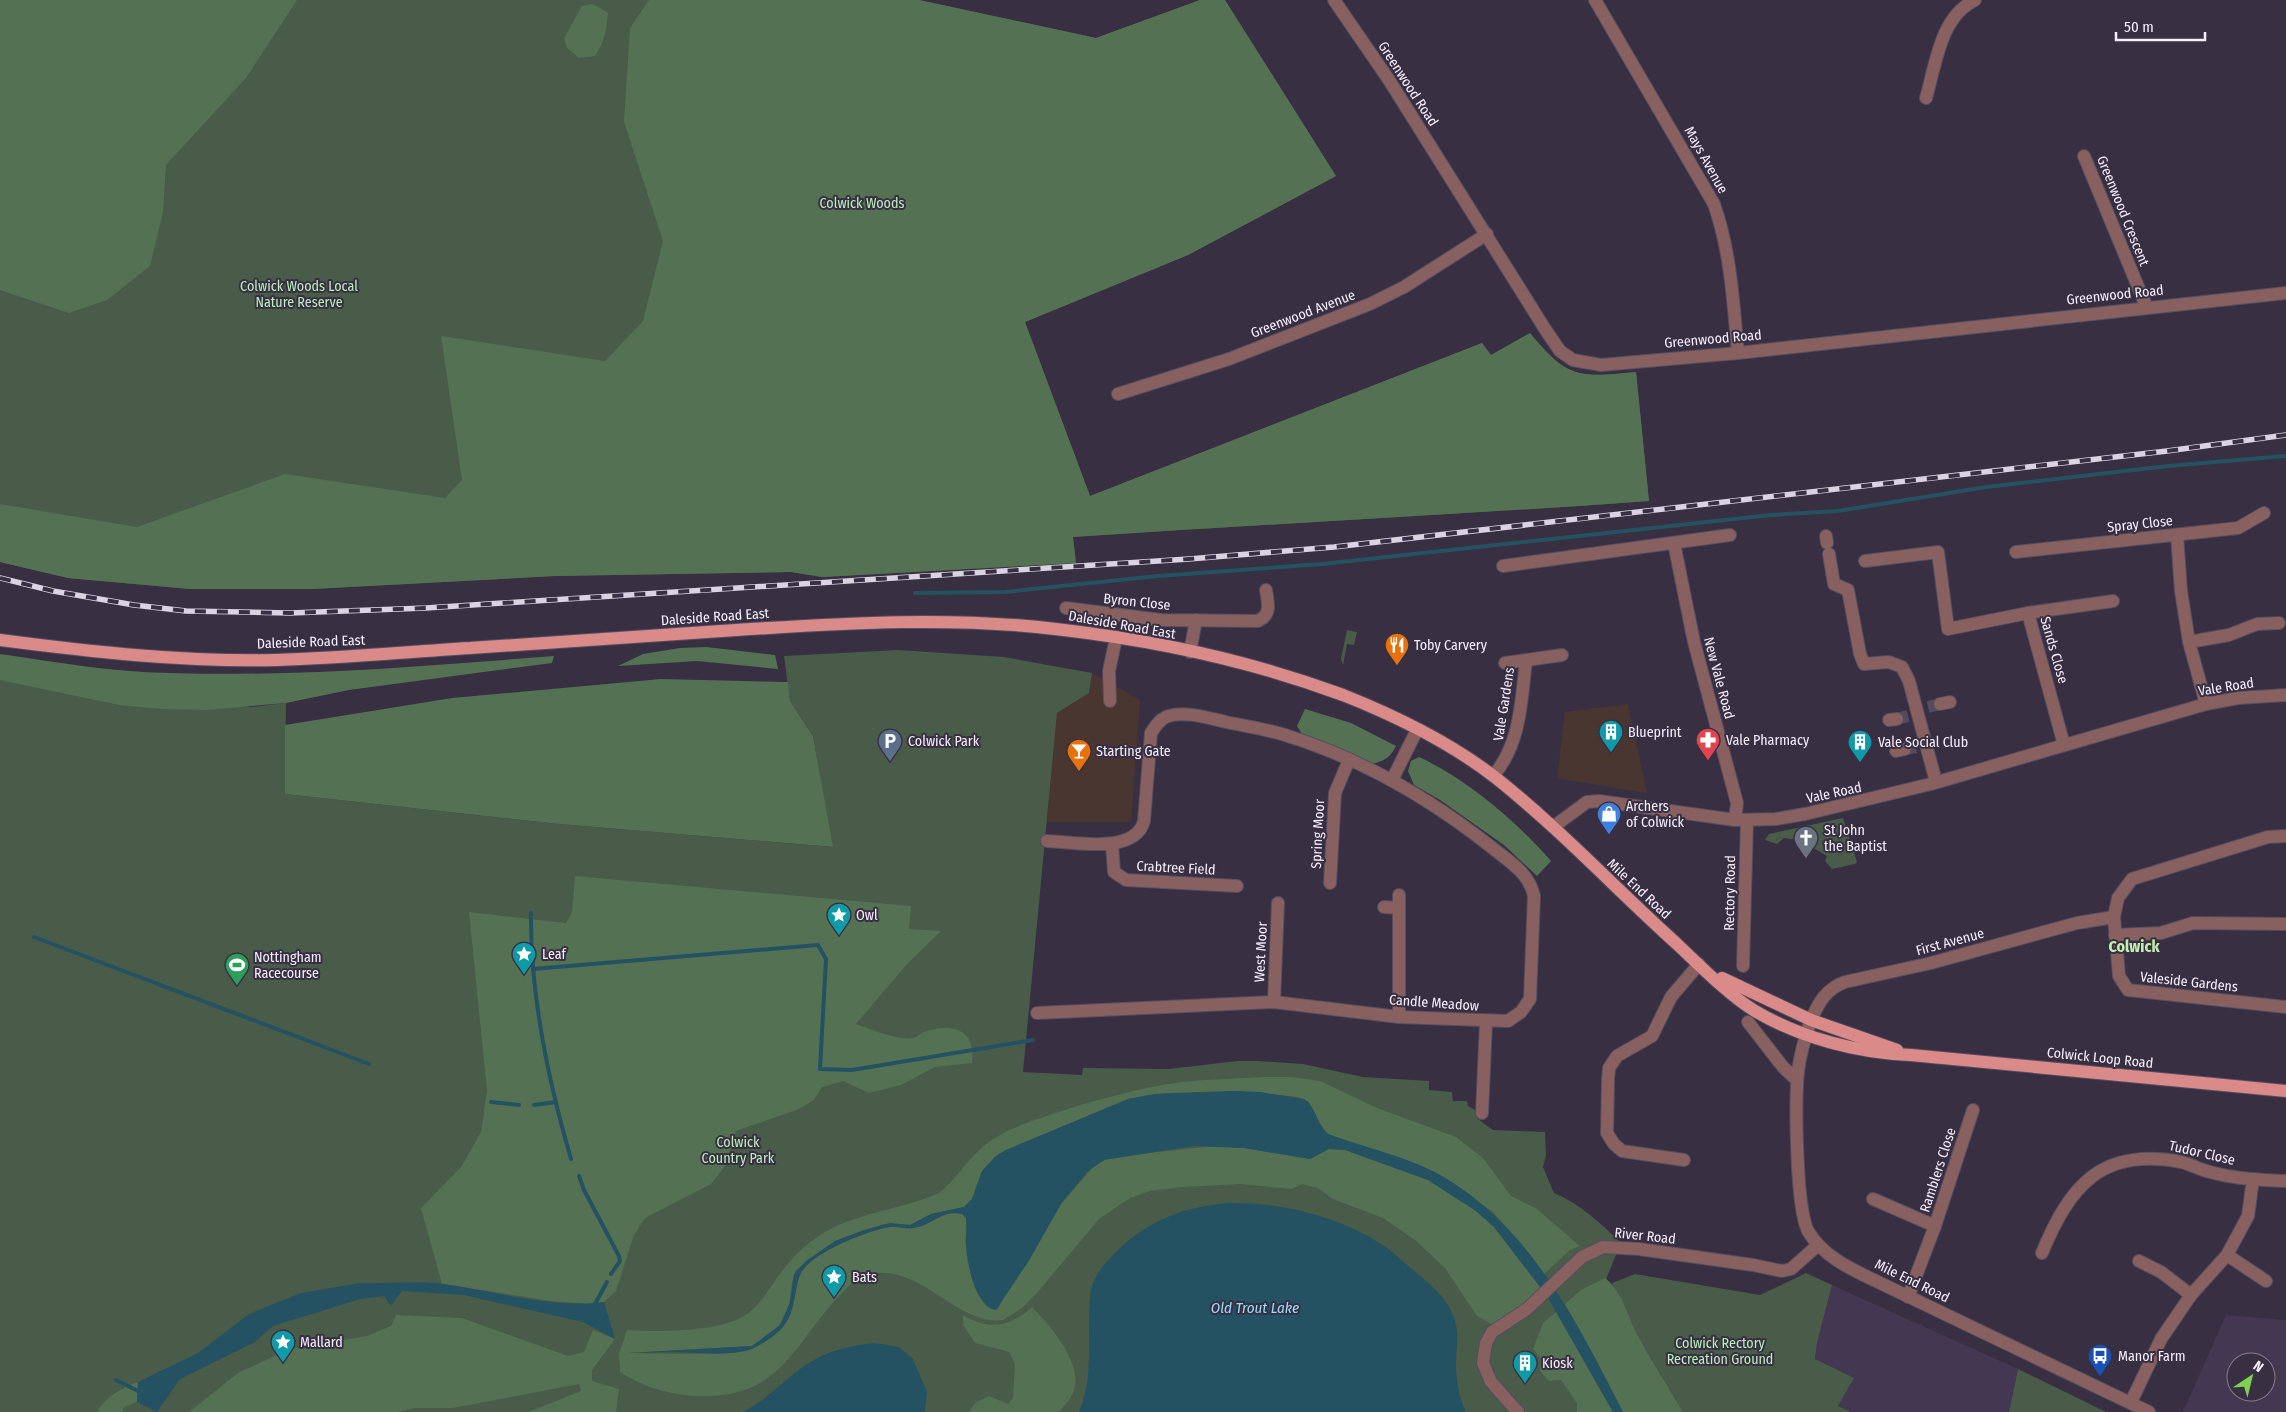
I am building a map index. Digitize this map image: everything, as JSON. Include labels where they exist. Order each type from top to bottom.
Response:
[{"type":"main road","name":"Daleside Road East","points":[[0,640],[99,653],[170,658],[274,660],[796,626],[888,623],[985,624],[1062,629],[1237,662],[1318,686],[1350,698],[1417,730]]},
{"type":"main road","points":[[1417,730],[1460,752],[1493,776],[1554,828]]},
{"type":"main road","name":"Mile End Road","points":[[1554,828],[1702,967],[1750,1008],[1806,1034]]},
{"type":"main road","name":"Mile End Road","points":[[1702,967],[1811,1020]]},
{"type":"main road","name":"Colwick Loop Road","points":[[1811,1020],[1911,1055]]},
{"type":"main road","name":"Colwick Loop Road","points":[[1806,1034],[1876,1052],[2286,1091]]},
{"type":"street","name":"Greenwood Road","points":[[1334,0],[1487,234],[1560,351],[1573,360],[1601,365],[1738,353],[2146,306],[2286,293]]},
{"type":"street","name":"Mays Avenue","points":[[1595,0],[1714,204],[1725,236],[1730,266],[1738,353]]},
{"type":"street","points":[[1926,98],[1945,30],[1963,6],[1975,0]]},
{"type":"street","name":"Greenwood Crescent","points":[[2084,156],[2146,306]]},
{"type":"street","name":"Greenwood Avenue","points":[[1118,394],[1213,364],[1370,304],[1404,287],[1487,234]]},
{"type":"street","name":"Spray Close","points":[[2016,552],[2238,528],[2264,513]]},
{"type":"street","points":[[1503,566],[1730,535]]},
{"type":"street","points":[[2178,535],[2181,591],[2190,642],[2206,704]]},
{"type":"street","name":"New Vale Road","points":[[1674,543],[1694,642],[1741,820]]},
{"type":"street","points":[[1827,544],[1834,584],[1848,590],[1860,654],[1864,664],[1889,662],[1902,666],[1909,681],[1918,712],[1911,748],[1936,782]]},
{"type":"street","name":"Sands Close","points":[[1865,562],[1938,552],[1948,629],[2028,613],[2064,745]]},
{"type":"street","name":"Byron Close","points":[[1072,606],[1134,618],[1258,621],[1266,617],[1269,612],[1266,590]]},
{"type":"street","points":[[2028,613],[2114,600]]},
{"type":"street","points":[[1190,652],[1196,620]]},
{"type":"street","points":[[2190,642],[2229,635],[2257,624],[2278,622]]},
{"type":"street","points":[[1110,701],[1110,671],[1116,638]]},
{"type":"street","name":"Vale Gardens","points":[[1505,663],[1562,655]]},
{"type":"street","name":"Vale Gardens","points":[[1493,776],[1504,764],[1514,745],[1526,661]]},
{"type":"street","name":"Vale Road","points":[[1554,828],[1571,812],[1587,802],[1599,801],[1741,820],[1776,819],[1836,808],[1936,782],[2206,704],[2238,698],[2286,695]]},
{"type":"street","name":"Candle Meadow","points":[[1037,1013],[1274,1002],[1399,1017],[1486,1022],[1508,1021],[1521,1012],[1530,999],[1534,925],[1532,886],[1524,874],[1433,803],[1392,780],[1349,760],[1284,734],[1180,714],[1167,716],[1159,721],[1151,733],[1142,826],[1128,840],[1112,844],[1047,841]]},
{"type":"street","points":[[1392,780],[1417,730]]},
{"type":"street","name":"Spring Moor","points":[[1330,883],[1335,793],[1349,760]]},
{"type":"street","name":"Rectory Road","points":[[1741,820],[1743,966]]},
{"type":"street","name":"Valeside Gardens","points":[[2286,836],[2268,838],[2132,879],[2118,898],[2114,917],[2119,976],[2128,990],[2286,1006]]},
{"type":"street","name":"Crabtree Field","points":[[1112,844],[1114,872],[1126,880],[1237,886]]},
{"type":"street","points":[[1384,907],[1399,901],[1399,1017]]},
{"type":"street","name":"West Moor","points":[[1274,1002],[1278,903]]},
{"type":"street","name":"First Avenue","points":[[1811,1020],[1825,993],[1833,986],[1931,963],[2077,923],[2114,917]]},
{"type":"street","points":[[2115,935],[2161,933],[2193,923],[2286,924]]},
{"type":"street","points":[[1684,1160],[1622,1152],[1614,1144],[1607,1133],[1609,1068],[1617,1056],[1652,1036],[1671,997],[1702,967]]},
{"type":"street","name":"Mile End Road","points":[[1811,1020],[1806,1034],[1797,1080],[1800,1198],[1808,1231],[1818,1245],[1834,1259],[1908,1297],[2149,1412]]},
{"type":"street","points":[[1479,1105],[1486,1022]]},
{"type":"street","points":[[1748,1022],[1782,1067],[1797,1080]]},
{"type":"street","name":"Ramblers Close","points":[[1908,1297],[1935,1226],[1963,1121],[1973,1110]]},
{"type":"street","name":"Tudor Close","points":[[2042,1253],[2056,1220],[2082,1184],[2118,1161],[2146,1157],[2174,1161],[2209,1172],[2253,1179],[2286,1181]]},
{"type":"street","points":[[2131,1402],[2161,1339],[2191,1295],[2227,1255],[2248,1216],[2253,1179]]},
{"type":"street","name":"Ramblers Close","points":[[1873,1199],[1894,1201],[1935,1226]]},
{"type":"street","name":"River Road","points":[[1518,1412],[1491,1382],[1483,1363],[1486,1343],[1492,1332],[1527,1309],[1582,1257],[1603,1247],[1639,1249],[1753,1265],[1782,1271],[1791,1269],[1818,1245]]},
{"type":"street","points":[[2227,1255],[2266,1280]]},
{"type":"street","points":[[2139,1261],[2161,1272],[2191,1295]]},
{"type":"shaded area","points":[[1092,673],[1140,700],[1131,822],[1047,822],[1057,713],[1089,693]]},
{"type":"shaded area","points":[[1628,704],[1647,793],[1557,778],[1565,712]]},
{"type":"shaded area","points":[[1832,1285],[2018,1369],[2009,1412],[1851,1412],[1838,1406],[1815,1359],[1817,1343]]},
{"type":"shaded area","points":[[2226,1315],[2286,1320],[2286,1412],[2183,1412]]},
{"type":"green space","name":"Colwick Woods","points":[[0,0],[919,0],[1096,38],[1200,0],[1225,0],[1336,176],[1188,255],[1025,322],[1090,496],[1482,343],[1491,355],[1530,333],[1554,359],[1575,372],[1600,375],[1636,372],[1649,501],[1073,537],[1076,563],[822,577],[791,572],[555,576],[312,589],[190,589],[68,578],[0,562]]},
{"type":"green space","points":[[0,0],[297,0],[246,78],[166,165],[163,212],[150,266],[107,300],[69,313],[0,290]]},
{"type":"green space","name":"Colwick Woods","points":[[649,0],[919,0],[1096,38],[1200,0],[1225,0],[1336,176],[1188,255],[1025,322],[1090,496],[1482,343],[1491,355],[1530,333],[1554,359],[1575,372],[1600,375],[1636,372],[1649,501],[1073,537],[1076,563],[822,577],[791,572],[555,576],[312,589],[190,589],[68,578],[0,562],[0,504],[137,527],[285,474],[445,498],[462,480],[441,336],[605,361],[643,321],[663,241],[624,122],[630,28]]},
{"type":"green space","points":[[591,4],[608,13],[606,30],[601,46],[595,56],[579,58],[567,48],[564,38],[582,6]]},
{"type":"green space","points":[[1347,630],[1357,632],[1354,645],[1347,644],[1343,665],[1341,659]]},
{"type":"green space","points":[[706,647],[775,655],[778,669],[697,661],[618,666],[643,654],[680,648]]},
{"type":"green space","name":"Colwick Country Park","points":[[898,650],[1004,657],[1092,673],[1089,693],[1057,713],[1023,1072],[1082,1075],[1083,1068],[1169,1069],[1238,1061],[1303,1064],[1363,1077],[1429,1081],[1429,1090],[1452,1092],[1453,1101],[1467,1101],[1468,1106],[1479,1112],[1478,1119],[1493,1130],[1545,1132],[1546,1156],[1543,1167],[1554,1193],[1582,1208],[1621,1243],[1602,1289],[1637,1412],[0,1412],[0,679],[118,705],[251,707],[286,703],[285,794],[559,824],[832,847],[813,736],[790,701],[784,656]]},
{"type":"green space","points":[[0,654],[126,671],[217,674],[362,670],[554,656],[552,663],[349,690],[286,703],[207,710],[162,709],[118,705],[0,680]]},
{"type":"green space","points":[[661,679],[788,682],[790,701],[813,736],[833,847],[559,824],[285,794],[285,725],[452,698]]},
{"type":"green space","points":[[1305,709],[1351,723],[1396,746],[1387,758],[1372,764],[1302,734],[1297,726]]},
{"type":"green space","points":[[1419,757],[1455,777],[1490,802],[1507,816],[1551,861],[1537,876],[1504,845],[1440,800],[1414,785],[1408,771],[1411,761]]},
{"type":"green space","points":[[1843,818],[1857,862],[1855,864],[1832,869],[1825,861],[1827,856],[1800,840],[1784,838],[1777,844],[1765,840],[1769,834]]},
{"type":"green space","points":[[575,876],[911,906],[909,929],[941,931],[908,963],[856,1024],[900,1038],[915,1037],[937,1029],[955,1029],[962,1032],[971,1043],[972,1063],[935,1067],[901,1085],[869,1093],[843,1081],[822,1087],[814,1100],[799,1109],[736,1131],[725,1166],[711,1184],[645,1218],[634,1235],[616,1291],[604,1302],[589,1304],[551,1301],[442,1284],[421,1208],[461,1167],[481,1132],[487,1091],[469,912],[566,923],[572,913]]},
{"type":"green space","points":[[1292,1077],[1320,1081],[1377,1108],[1456,1137],[1483,1158],[1511,1196],[1537,1209],[1580,1246],[1570,1250],[1544,1274],[1493,1212],[1437,1174],[1328,1134],[1318,1122],[1309,1102],[1298,1097],[1236,1091],[1166,1093],[1128,1099],[998,1154],[982,1171],[972,1199],[964,1207],[931,1214],[910,1225],[884,1224],[835,1241],[796,1270],[789,1306],[781,1323],[773,1333],[752,1346],[628,1353],[714,1353],[746,1350],[756,1347],[772,1337],[783,1326],[791,1313],[801,1273],[816,1258],[841,1244],[880,1229],[919,1227],[942,1216],[955,1213],[962,1214],[966,1218],[969,1265],[975,1287],[988,1307],[998,1309],[1007,1290],[1028,1262],[1061,1204],[1094,1166],[1108,1158],[1214,1146],[1244,1148],[1310,1159],[1329,1149],[1345,1150],[1428,1180],[1476,1211],[1494,1227],[1542,1289],[1518,1310],[1493,1325],[1477,1316],[1445,1268],[1415,1240],[1383,1218],[1333,1199],[1318,1188],[1302,1184],[1292,1189],[1240,1184],[1182,1187],[1150,1191],[1130,1198],[1099,1219],[1037,1293],[1022,1308],[1003,1320],[986,1319],[970,1314],[906,1277],[888,1273],[869,1274],[864,1275],[849,1286],[823,1314],[797,1349],[783,1364],[751,1388],[729,1394],[681,1395],[649,1387],[620,1372],[619,1354],[627,1330],[674,1331],[710,1327],[741,1318],[756,1306],[791,1260],[814,1239],[854,1219],[939,1193],[982,1148],[996,1137],[1012,1129],[1070,1108],[1149,1088],[1191,1081]]},
{"type":"green space","name":"Colwick Rectory Recreation Ground","points":[[1806,1273],[1832,1285],[1817,1343],[1815,1359],[1854,1378],[1838,1406],[1851,1412],[1683,1412],[1636,1333],[1612,1283],[1635,1274],[1760,1295]]},
{"type":"green space","points":[[1605,1278],[1620,1296],[1637,1334],[1683,1412],[1623,1412],[1565,1304],[1581,1290]]},
{"type":"green space","points":[[1032,1307],[1062,1343],[1073,1365],[1075,1386],[1071,1397],[1059,1412],[969,1412],[975,1403],[989,1396],[1008,1404],[1013,1398],[1015,1364],[1009,1352],[975,1343],[963,1325],[963,1315],[990,1325],[999,1324],[1016,1319]]},
{"type":"green space","points":[[1556,1312],[1613,1412],[1577,1412],[1577,1403],[1561,1380],[1549,1381],[1540,1371],[1540,1367],[1544,1362],[1533,1349],[1543,1323]]},
{"type":"green space","points":[[396,1315],[462,1318],[568,1356],[584,1352],[593,1330],[615,1339],[592,1370],[592,1381],[619,1389],[616,1412],[528,1412],[581,1391],[579,1384],[453,1408],[414,1408],[398,1412],[189,1412],[238,1373],[290,1349],[367,1336],[391,1326]]},
{"type":"green space","points":[[2018,1369],[2106,1412],[2009,1412]]},
{"type":"green space","points":[[138,1382],[137,1402],[124,1407],[122,1412],[97,1412],[115,1393]]},
{"type":"water","points":[[1260,1092],[1304,1099],[1311,1106],[1328,1134],[1422,1166],[1468,1193],[1497,1218],[1523,1246],[1547,1277],[1568,1310],[1623,1412],[1613,1412],[1547,1296],[1494,1227],[1476,1211],[1428,1180],[1345,1150],[1329,1149],[1310,1159],[1244,1148],[1194,1146],[1104,1160],[1088,1171],[1061,1204],[1028,1262],[996,1310],[983,1302],[974,1284],[967,1254],[966,1218],[962,1214],[955,1213],[942,1216],[919,1227],[880,1229],[841,1244],[816,1258],[801,1273],[791,1313],[783,1326],[772,1337],[756,1347],[737,1352],[714,1354],[628,1353],[752,1346],[780,1325],[790,1302],[794,1274],[806,1261],[835,1241],[864,1230],[890,1223],[910,1225],[931,1214],[964,1207],[972,1199],[982,1171],[995,1157],[1006,1150],[1128,1099],[1154,1094]]},
{"type":"water","name":"Old Trout Lake","points":[[1229,1203],[1248,1203],[1288,1208],[1327,1218],[1364,1234],[1385,1247],[1425,1280],[1446,1302],[1455,1321],[1457,1333],[1457,1377],[1460,1395],[1466,1412],[1079,1412],[1084,1397],[1089,1367],[1089,1306],[1091,1290],[1102,1268],[1130,1239],[1155,1223],[1183,1211]]},
{"type":"water","points":[[360,1283],[434,1283],[545,1301],[585,1304],[604,1302],[615,1339],[583,1322],[464,1295],[402,1291],[391,1306],[384,1296],[360,1299],[273,1326],[255,1342],[180,1379],[157,1412],[137,1402],[138,1382],[198,1353],[249,1314],[301,1293]]},
{"type":"water","points":[[875,1343],[899,1347],[913,1359],[927,1392],[925,1412],[743,1412],[761,1401],[803,1367],[819,1357],[842,1349]]},
{"type":"waterway","points":[[915,593],[1005,592],[1158,576],[1322,564],[1771,515],[1838,511],[1986,487],[2168,466],[2286,456]]},
{"type":"waterway","points":[[531,913],[531,944],[542,1037],[555,1099],[571,1159]]},
{"type":"waterway","points":[[34,937],[369,1064]]},
{"type":"waterway","points":[[533,969],[818,945],[826,959],[820,1069],[852,1070],[1033,1040]]},
{"type":"waterway","points":[[491,1102],[519,1105]]},
{"type":"waterway","points":[[534,1105],[556,1102]]},
{"type":"waterway","points":[[579,1176],[584,1190],[619,1256],[620,1261],[611,1274]]},
{"type":"waterway","points":[[595,1304],[607,1282]]},
{"type":"waterway","points":[[116,1380],[138,1391]]},
{"type":"tunnel","points":[[1928,707],[1940,704]]},
{"type":"tunnel","points":[[1897,719],[1908,716]]},
{"type":"tunnel","points":[[1905,749],[1916,747]]},
{"type":"railway","points":[[0,578],[53,591],[134,605],[186,611],[290,613],[426,608],[1189,559],[1334,547],[2167,451],[2286,435]]},
{"type":"place","name":"Toby Carvery","points":[[1397,666]]},
{"type":"place","name":"Blueprint","points":[[1611,753]]},
{"type":"place","name":"Vale Pharmacy","points":[[1708,761]]},
{"type":"place","name":"Colwick Park","points":[[890,762]]},
{"type":"place","name":"Vale Social Club","points":[[1860,763]]},
{"type":"place","name":"Starting Gate","points":[[1079,772]]},
{"type":"place","name":"Archers of Colwick","points":[[1609,835]]},
{"type":"place","name":"St John the Baptist","points":[[1806,859]]},
{"type":"place","name":"Owl","points":[[839,936]]},
{"type":"place","name":"Leaf","points":[[524,975]]},
{"type":"place","name":"Nottingham Racecourse","points":[[237,986]]},
{"type":"place","name":"Bats","points":[[834,1298]]},
{"type":"place","name":"Mallard","points":[[283,1363]]},
{"type":"place","name":"Manor Farm","points":[[2100,1377]]},
{"type":"place","name":"Kiosk","points":[[1525,1384]]},
{"type":"district","name":"Colwick","points":[[2134,946]]},
{"type":"park label","name":"Colwick Woods Local Nature Reserve","points":[[299,294]]}]
